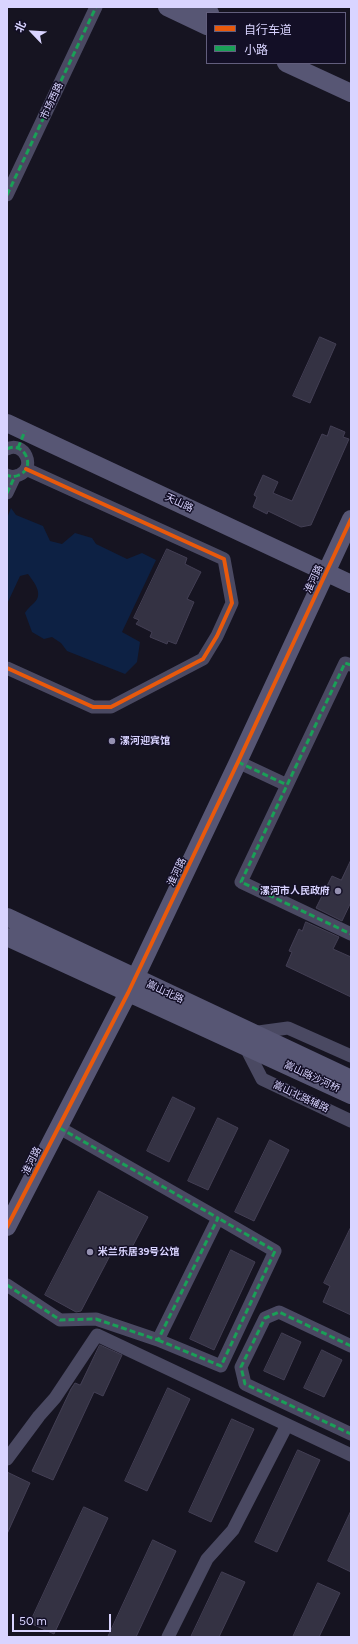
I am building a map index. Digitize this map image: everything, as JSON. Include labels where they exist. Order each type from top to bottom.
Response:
[{"type":"street","name":"市场西路","points":[[7,196],[96,7]]},
{"type":"street","points":[[167,7],[206,26]]},
{"type":"street","points":[[198,7],[208,12]]},
{"type":"street","points":[[288,64],[351,93]]},
{"type":"street","points":[[317,64],[351,80]]},
{"type":"street","name":"天山路","points":[[7,423],[351,584]]},
{"type":"street","points":[[7,493],[11,476],[24,472],[28,466],[28,458],[24,451],[12,448],[26,432]]},
{"type":"street","points":[[7,668],[93,707],[110,707],[203,659],[217,636],[232,603],[224,559],[26,469]]},
{"type":"street","name":"淮河路","points":[[7,1227],[131,985],[238,762],[351,519]]},
{"type":"street","points":[[351,665],[345,663],[241,882],[351,934]]},
{"type":"street","points":[[238,762],[287,785]]},
{"type":"street","name":"嵩山北路","points":[[7,917],[131,985]]},
{"type":"street","name":"嵩山北路","points":[[7,937],[131,985],[276,1052]]},
{"type":"street","points":[[248,1039],[288,1028],[351,1056]]},
{"type":"street","name":"嵩山北路辅路","points":[[248,1039],[262,1079],[351,1121]]},
{"type":"street","name":"嵩山路沙河桥","points":[[276,1052],[351,1079]]},
{"type":"street","name":"嵩山路沙河桥","points":[[276,1052],[351,1095]]},
{"type":"street","points":[[7,1285],[60,1320],[96,1319],[158,1340],[221,1366],[275,1252],[58,1127]]},
{"type":"street","points":[[158,1340],[218,1218]]},
{"type":"street","points":[[351,1346],[279,1312],[265,1318],[242,1367],[245,1384],[351,1434]]},
{"type":"street","points":[[7,1459],[39,1416],[55,1398],[97,1336],[351,1455]]},
{"type":"street","points":[[168,1637],[207,1559],[233,1530],[287,1425]]},
{"type":"water","points":[[11,508],[16,515],[43,526],[50,541],[62,544],[75,533],[92,538],[96,544],[127,559],[142,553],[156,560],[122,632],[140,642],[137,662],[125,674],[67,651],[61,643],[52,637],[44,639],[32,632],[25,613],[37,599],[38,592],[35,584],[28,574],[20,576],[7,604],[7,518]]},
{"type":"building","points":[[320,337],[336,344],[310,403],[293,396]]},
{"type":"building","points":[[331,426],[345,432],[343,437],[349,439],[311,525],[301,527],[268,511],[267,514],[253,507],[257,497],[254,495],[263,475],[278,482],[273,493],[292,501],[322,434],[327,436]]},
{"type":"building","points":[[167,549],[187,558],[185,564],[201,572],[187,599],[194,602],[176,644],[168,641],[167,644],[150,637],[152,632],[136,624],[139,620],[134,618]]},
{"type":"building","name":"漯河市人民政府","points":[[351,860],[351,902],[342,921],[316,908],[332,876],[341,880]]},
{"type":"building","points":[[306,922],[339,937],[333,949],[351,957],[351,997],[286,966],[292,952],[289,951],[299,929],[302,931]]},
{"type":"building","points":[[173,1097],[195,1108],[169,1162],[147,1151]]},
{"type":"building","points":[[218,1118],[238,1128],[208,1190],[188,1181]]},
{"type":"building","points":[[270,1140],[289,1150],[254,1221],[235,1212]]},
{"type":"building","name":"米兰乐居39号公馆","points":[[99,1191],[148,1217],[129,1253],[115,1246],[81,1311],[76,1312],[45,1295]]},
{"type":"building","points":[[351,1227],[351,1315],[323,1302],[330,1286],[324,1283]]},
{"type":"building","points":[[231,1250],[255,1262],[214,1350],[190,1339]]},
{"type":"building","points":[[282,1333],[301,1342],[284,1380],[264,1371]]},
{"type":"building","points":[[100,1345],[122,1355],[103,1396],[94,1392],[53,1480],[32,1471],[71,1389],[75,1383],[80,1385]]},
{"type":"building","points":[[322,1350],[342,1360],[324,1397],[304,1388]]},
{"type":"building","points":[[168,1388],[190,1399],[147,1491],[125,1481]]},
{"type":"building","points":[[232,1419],[254,1429],[211,1522],[189,1512]]},
{"type":"building","points":[[298,1450],[320,1460],[277,1552],[255,1542]]},
{"type":"building","points":[[7,1472],[30,1483],[7,1534]]},
{"type":"building","points":[[84,1507],[108,1518],[54,1634],[30,1623]]},
{"type":"building","points":[[351,1511],[351,1572],[328,1561]]},
{"type":"building","points":[[153,1540],[176,1551],[136,1637],[108,1637]]},
{"type":"building","points":[[222,1572],[245,1582],[219,1637],[191,1637]]},
{"type":"building","points":[[318,1583],[340,1593],[319,1637],[293,1637]]},
{"type":"marked path","points":[[7,195],[96,7]]},
{"type":"marked path","points":[[18,448],[25,431]]},
{"type":"marked path","points":[[7,449],[13,447],[19,448],[23,451],[28,461],[24,472],[16,476],[7,475]]},
{"type":"marked path","points":[[7,493],[15,476]]},
{"type":"marked path","points":[[351,665],[345,663],[241,882],[351,934]]},
{"type":"marked path","points":[[238,762],[287,785]]},
{"type":"marked path","points":[[7,1285],[60,1320],[96,1319],[158,1340],[218,1218],[58,1127]]},
{"type":"marked path","points":[[158,1340],[221,1366],[275,1251],[218,1218]]},
{"type":"marked path","points":[[351,1346],[279,1312],[265,1318],[241,1367],[245,1384],[351,1434]]},
{"type":"cycle path","points":[[7,668],[93,707],[111,707],[203,659],[217,636],[232,603],[224,559],[26,469]]},
{"type":"cycle path","points":[[7,1227],[128,993],[351,519]]},
{"type":"place","name":"漯河迎宾馆","points":[[112,741]]},
{"type":"place","name":"漯河市人民政府","points":[[338,891]]},
{"type":"place","name":"米兰乐居39号公馆","points":[[90,1252]]}]
